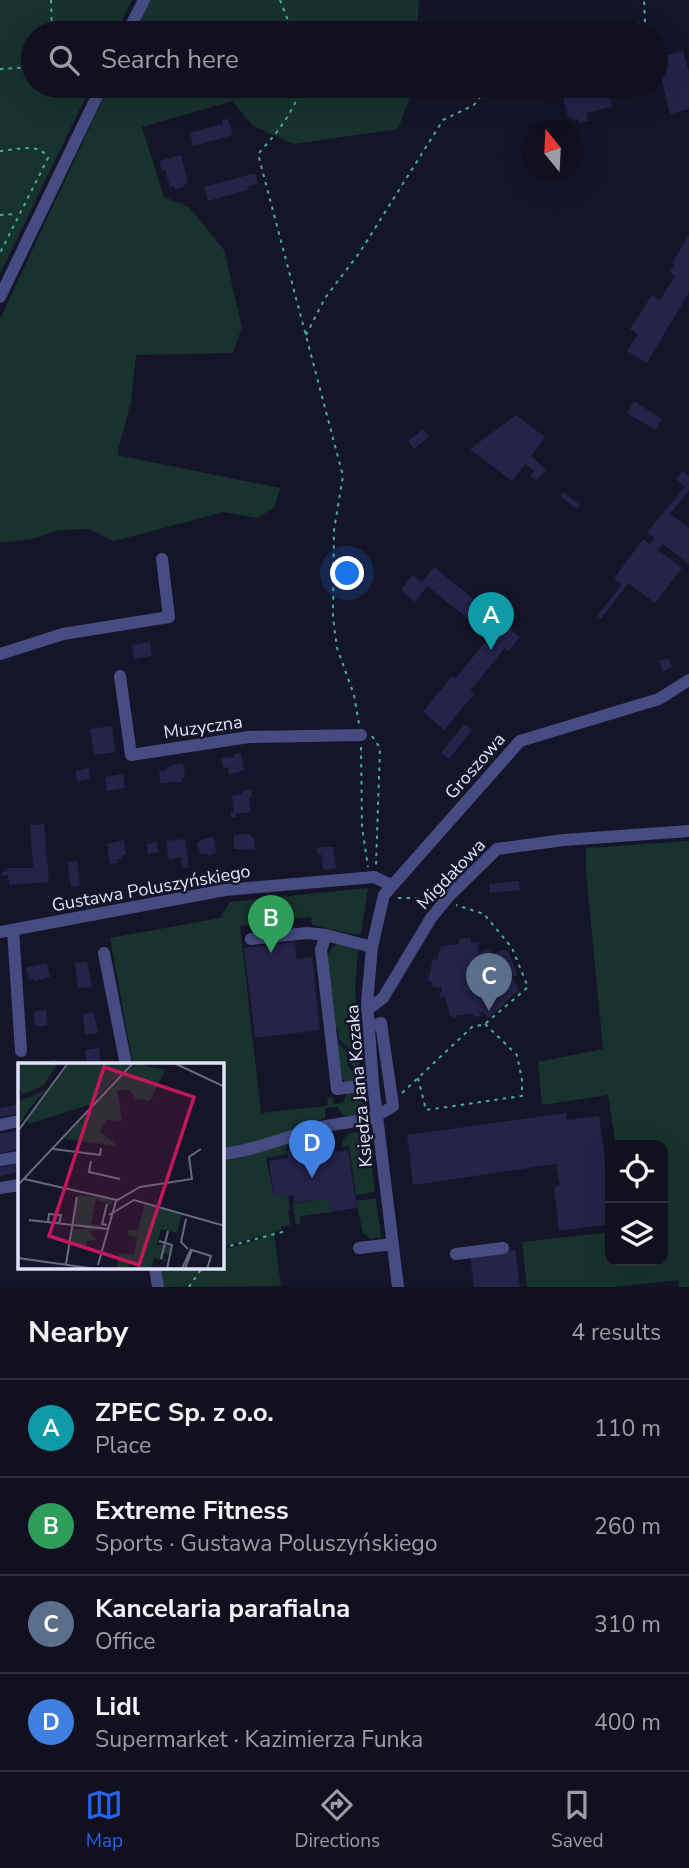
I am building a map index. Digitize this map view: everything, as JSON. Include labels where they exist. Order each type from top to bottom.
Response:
[{"type":"street","points":[[133,21],[144,0]]},
{"type":"street","points":[[0,297],[96,98]]},
{"type":"street","points":[[0,654],[63,634],[169,617],[162,559]]},
{"type":"street","name":"Muzyczna","points":[[120,676],[131,755],[249,737],[361,735]]},
{"type":"street","name":"Groszowa","points":[[391,885],[407,871],[520,741],[659,699],[689,680]]},
{"type":"street","name":"Migdałowa","points":[[367,1010],[383,998],[431,918],[489,854],[497,849],[689,831]]},
{"type":"street","points":[[372,877],[391,885]]},
{"type":"street","name":"Gustawa Poluszyńskiego","points":[[6,931],[225,890],[372,877]]},
{"type":"street","name":"Księdza Jana Kozaka","points":[[391,885],[383,898],[372,947],[367,1010],[373,1084],[398,1287]]},
{"type":"street","points":[[6,931],[21,1051]]},
{"type":"street","points":[[251,939],[307,933],[372,947]]},
{"type":"street","points":[[326,935],[321,950],[337,1089],[373,1084]]},
{"type":"street","points":[[104,953],[126,1063]]},
{"type":"street","points":[[224,1154],[245,1151],[322,1127],[377,1117],[393,1106],[381,1023],[369,1027]]},
{"type":"street","points":[[0,1125],[18,1121]]},
{"type":"street","points":[[0,1160],[18,1157]]},
{"type":"street","points":[[0,1188],[18,1185]]},
{"type":"street","points":[[359,1248],[393,1244]]},
{"type":"street","points":[[456,1254],[503,1248]]},
{"type":"street","points":[[155,1269],[158,1287]]},
{"type":"path","points":[[51,0],[52,21]]},
{"type":"path","points":[[280,0],[288,21]]},
{"type":"path","points":[[644,0],[645,21]]},
{"type":"path","points":[[0,69],[21,68]]},
{"type":"path","points":[[298,98],[284,125],[258,154],[343,476],[334,530],[333,617],[337,648],[354,695],[361,735],[362,827],[372,877]]},
{"type":"path","points":[[305,336],[325,298],[360,252],[443,120],[474,105],[480,98]]},
{"type":"path","points":[[0,151],[37,148],[48,158],[0,253]]},
{"type":"path","points":[[0,215],[18,214]]},
{"type":"path","points":[[361,735],[372,736],[380,748],[378,853],[372,877]]},
{"type":"path","points":[[383,898],[441,898],[484,914],[512,948],[528,987],[485,1024],[472,1027],[407,1087],[393,1106]]},
{"type":"path","points":[[418,1077],[426,1110],[522,1096],[517,1055],[485,1024]]},
{"type":"path","points":[[224,1247],[286,1231]]},
{"type":"path","points":[[189,1287],[201,1269]]},
{"type":"green space","points":[[0,0],[132,0],[122,21],[21,21],[21,98],[85,98],[0,274]]},
{"type":"green space","points":[[149,0],[419,0],[418,21],[139,21]]},
{"type":"green space","points":[[103,98],[410,98],[398,129],[293,144],[252,125],[232,101],[142,127],[164,197],[189,207],[224,250],[242,327],[233,353],[136,355],[131,401],[117,455],[280,488],[274,508],[257,518],[224,512],[114,541],[89,529],[59,530],[32,539],[0,543],[0,319]]},
{"type":"green space","points":[[689,841],[689,1287],[679,1287],[678,1280],[613,1287],[527,1287],[522,1242],[605,1233],[605,1266],[668,1266],[668,1140],[615,1140],[608,1095],[542,1105],[538,1062],[603,1049],[586,848]]},
{"type":"green space","points":[[368,888],[361,934],[312,925],[311,917],[240,926],[261,1113],[325,1106],[328,1105],[327,1098],[332,1097],[334,1104],[343,1103],[347,1093],[361,1091],[364,1114],[349,1117],[342,1114],[338,1107],[325,1108],[325,1118],[251,1146],[224,1150],[224,1063],[133,1063],[110,938],[220,918],[230,902]]},
{"type":"green space","points":[[339,943],[358,949],[355,991],[360,1071],[351,1064],[349,1048],[339,1039],[338,1029],[334,1028],[327,956]]},
{"type":"green space","points":[[336,1042],[346,1050],[348,1067],[359,1077],[359,1081],[345,1082],[341,1078]]},
{"type":"green space","points":[[353,1132],[368,1137],[375,1192],[356,1195],[349,1146],[342,1147],[345,1137]]},
{"type":"green space","points":[[325,1134],[325,1141],[286,1147],[287,1154],[266,1158],[274,1197],[288,1196],[290,1209],[290,1225],[274,1232],[281,1286],[162,1287],[160,1269],[224,1269],[224,1249],[261,1239],[260,1236],[224,1246],[224,1160],[246,1156],[294,1139]]},
{"type":"green space","points":[[329,1198],[331,1212],[300,1216],[300,1224],[296,1225],[293,1204]]},
{"type":"green space","points":[[376,1198],[381,1237],[371,1239],[363,1233],[356,1201]]},
{"type":"building","points":[[683,51],[689,72],[689,109],[670,114],[666,98],[668,55]]},
{"type":"building","points":[[563,98],[610,98],[612,107],[586,113],[588,121],[568,117]]},
{"type":"building","points":[[228,119],[233,135],[193,146],[190,133],[223,124],[222,120]]},
{"type":"building","points":[[181,155],[188,183],[176,189],[170,187],[159,161]]},
{"type":"building","points":[[255,173],[258,184],[247,187],[248,190],[208,201],[204,187]]},
{"type":"building","points":[[689,235],[689,292],[647,363],[627,351],[638,334],[630,329],[652,295],[660,300],[675,276],[670,272],[675,264],[672,263]]},
{"type":"building","points":[[634,401],[662,419],[656,430],[627,413]]},
{"type":"building","points":[[516,415],[545,437],[531,456],[546,470],[537,480],[530,476],[534,471],[525,464],[512,481],[470,449]]},
{"type":"building","points":[[423,429],[429,437],[414,449],[408,441]]},
{"type":"building","points":[[682,471],[689,476],[689,490],[670,514],[689,528],[689,564],[663,544],[658,550],[682,568],[655,603],[628,583],[601,619],[597,616],[621,584],[614,579],[643,539],[650,544],[654,538],[647,532],[685,487],[676,479]]},
{"type":"building","points":[[563,492],[580,505],[577,509],[560,496]]},
{"type":"building","points":[[434,567],[520,637],[508,651],[505,648],[470,691],[474,694],[444,730],[423,712],[452,676],[455,679],[490,636],[427,586],[415,602],[403,592],[402,588],[413,575],[422,582]]},
{"type":"building","points":[[150,642],[152,656],[134,659],[132,645]]},
{"type":"building","points":[[668,658],[672,667],[663,671],[659,661]]},
{"type":"building","points":[[464,724],[472,730],[449,759],[441,753]]},
{"type":"building","points":[[112,726],[115,752],[94,755],[90,729]]},
{"type":"building","points":[[241,753],[244,770],[229,775],[228,767],[223,768],[221,758],[234,757],[234,754]]},
{"type":"building","points":[[183,763],[185,777],[181,778],[182,782],[160,783],[159,771]]},
{"type":"building","points":[[89,768],[90,779],[77,781],[75,771]]},
{"type":"building","points":[[123,774],[125,788],[107,791],[105,777]]},
{"type":"building","points":[[251,789],[251,812],[231,817],[231,812],[234,811],[232,796]]},
{"type":"building","points":[[44,824],[49,882],[9,885],[8,875],[2,876],[2,872],[8,871],[7,868],[33,868],[30,825]]},
{"type":"building","points":[[251,834],[251,837],[254,837],[255,850],[234,849],[234,835]]},
{"type":"building","points":[[214,837],[216,853],[201,855],[197,843]]},
{"type":"building","points":[[185,839],[189,867],[183,868],[181,857],[169,860],[166,841]]},
{"type":"building","points":[[124,840],[126,855],[117,860],[118,863],[110,864],[107,844]]},
{"type":"building","points":[[157,842],[158,852],[148,854],[147,844]]},
{"type":"building","points":[[333,847],[336,868],[323,870],[321,854],[318,855],[317,848]]},
{"type":"building","points":[[77,861],[80,886],[71,887],[68,862]]},
{"type":"building","points":[[519,881],[520,890],[490,893],[489,884]]},
{"type":"building","points":[[471,938],[471,943],[479,942],[478,953],[487,949],[492,952],[496,961],[495,952],[507,950],[518,975],[513,977],[519,990],[489,1018],[482,1011],[480,1016],[474,1017],[473,1014],[457,1015],[456,1018],[450,1015],[445,997],[441,999],[439,993],[442,991],[442,985],[439,988],[432,987],[433,982],[428,980],[433,959],[437,960],[441,946],[459,944],[459,939]]},
{"type":"building","points":[[295,942],[297,959],[312,957],[320,1030],[255,1038],[244,948]]},
{"type":"building","points":[[87,961],[92,987],[78,988],[75,963]]},
{"type":"building","points":[[47,963],[50,977],[29,980],[26,968]]},
{"type":"building","points":[[46,1010],[47,1026],[35,1026],[34,1011]]},
{"type":"building","points":[[94,1013],[98,1033],[85,1035],[83,1014]]},
{"type":"building","points":[[99,1048],[101,1063],[87,1063],[85,1050]]},
{"type":"building","points":[[56,1059],[57,1063],[36,1063]]},
{"type":"building","points":[[18,1104],[18,1113],[0,1117],[0,1108]]},
{"type":"building","points":[[566,1113],[567,1120],[599,1116],[605,1160],[605,1225],[559,1231],[554,1187],[560,1185],[556,1164],[413,1185],[407,1135]]},
{"type":"building","points":[[18,1131],[18,1149],[0,1153],[0,1134]]},
{"type":"building","points":[[295,1148],[296,1158],[348,1150],[357,1208],[331,1212],[329,1198],[295,1203],[294,1195],[274,1198],[269,1161],[288,1158],[287,1150]]},
{"type":"building","points":[[18,1164],[18,1172],[0,1176],[0,1167]]},
{"type":"building","points":[[509,1243],[510,1251],[515,1250],[520,1287],[474,1287],[470,1256]]},
{"type":"place","name":"ZPEC Sp. z o.o.","points":[[491,650]]},
{"type":"place","name":"Extreme Fitness","points":[[271,953]]},
{"type":"place","name":"Kancelaria parafialna","points":[[489,1011]]},
{"type":"place","name":"Lidl","points":[[312,1178]]}]
